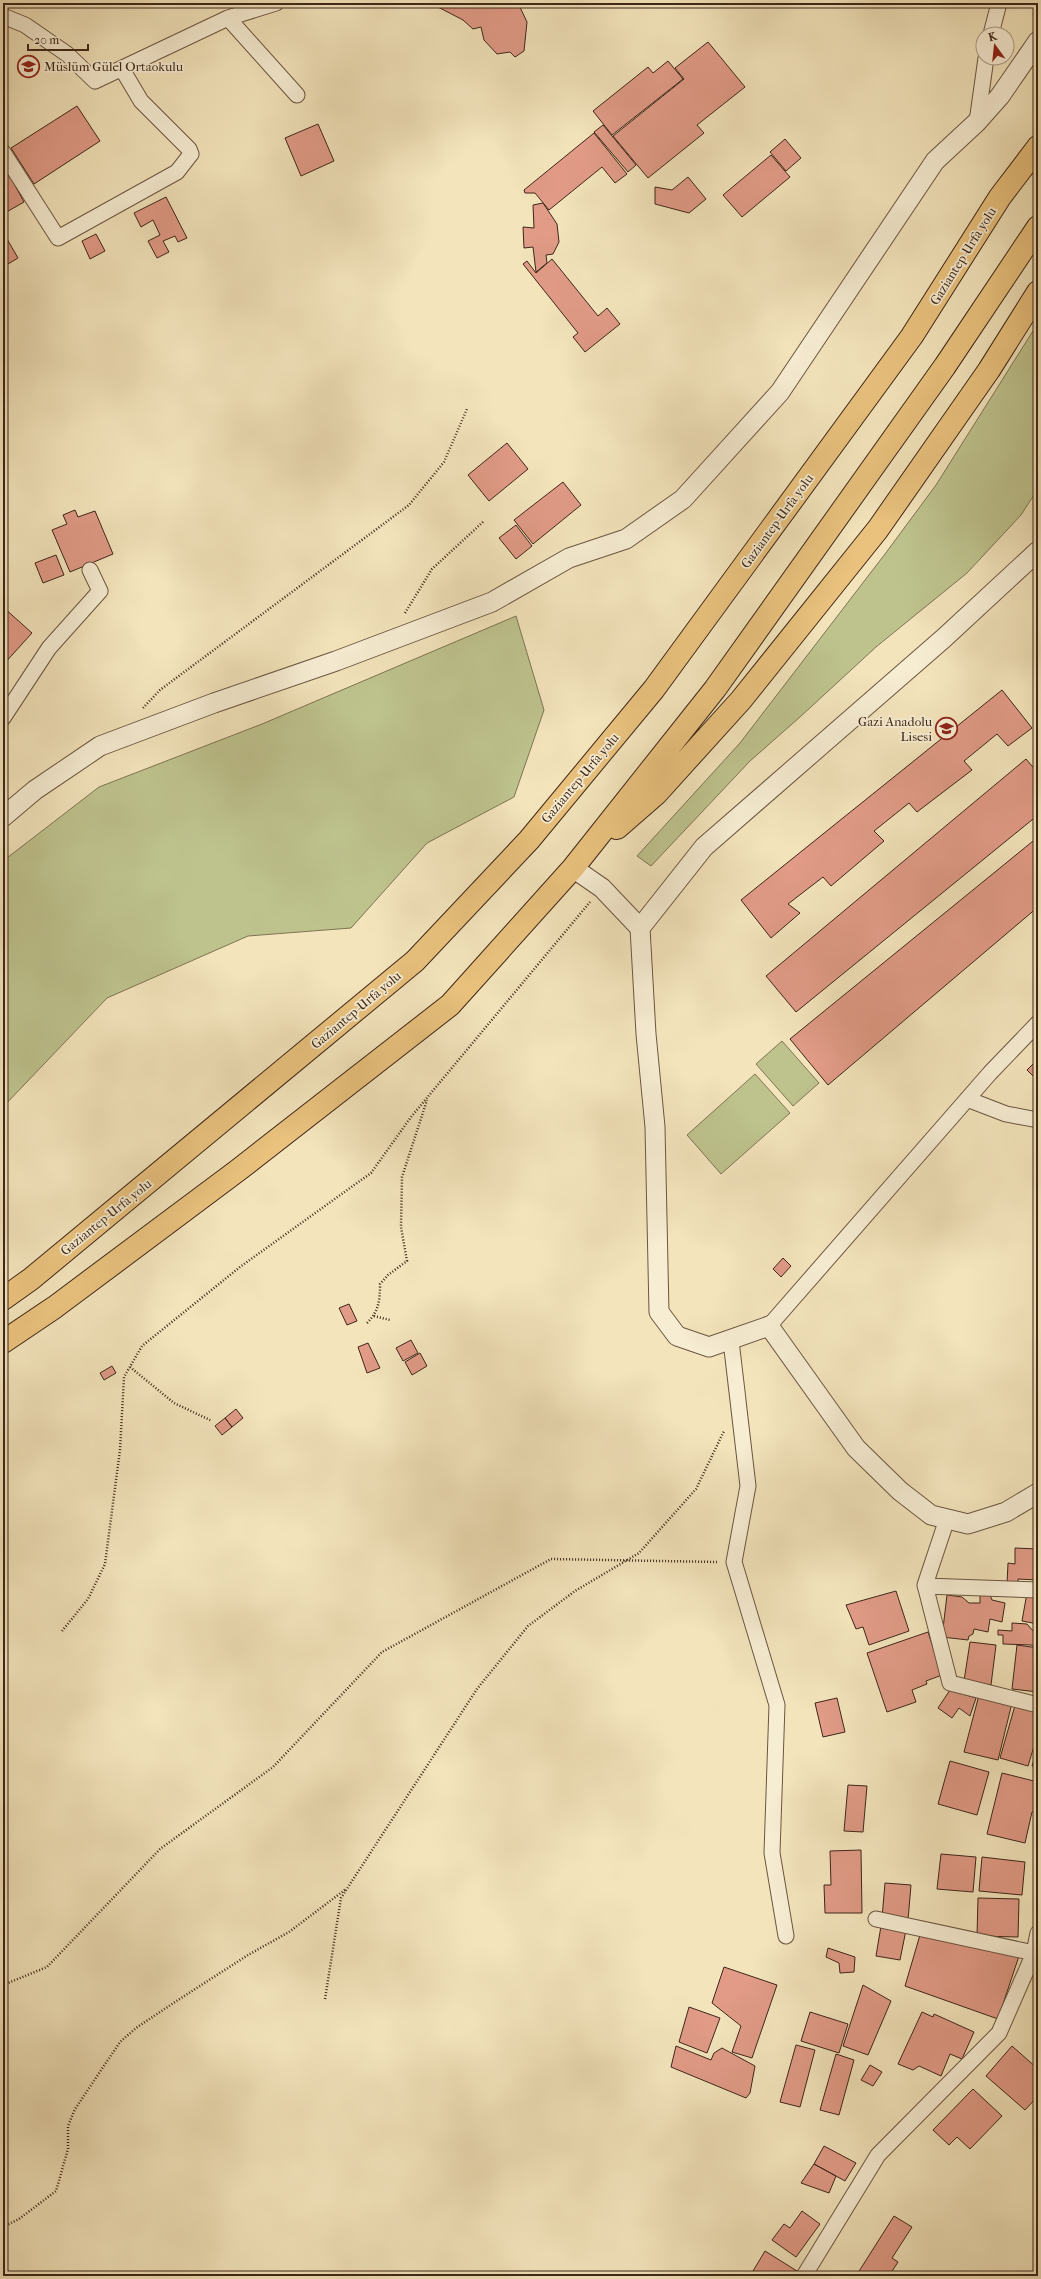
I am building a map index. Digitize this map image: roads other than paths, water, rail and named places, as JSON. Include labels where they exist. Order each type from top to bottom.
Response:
[{"type":"highway","points":[[1000,197],[1038,135]]},
{"type":"highway","name":"Gaziantep-Urfa yolu","points":[[3,1299],[31,1279],[104,1220],[414,961],[529,840],[664,676],[912,336],[1000,197],[1038,147]]},
{"type":"highway","points":[[3,1342],[55,1307],[238,1171],[450,1005],[573,868],[715,689],[945,366],[1038,226]]},
{"type":"highway","points":[[573,868],[656,794],[741,700],[878,529],[989,370],[1038,292]]},
{"type":"street","points":[[3,16],[25,25],[67,54],[95,81],[228,18],[276,3]]},
{"type":"street","points":[[993,26],[999,3]]},
{"type":"street","points":[[228,18],[297,95]]},
{"type":"street","points":[[3,817],[35,790],[100,746],[492,602],[569,558],[626,540],[682,499],[780,392],[935,161],[976,122],[1000,96],[1038,41]]},
{"type":"street","points":[[976,122],[985,66]]},
{"type":"street","points":[[3,152],[58,238],[176,172],[191,154],[189,149],[141,101],[122,69]]},
{"type":"street","points":[[640,928],[704,847],[944,638],[1038,552]]},
{"type":"street","points":[[3,718],[49,648],[100,591],[90,570]]},
{"type":"street","points":[[573,868],[602,888],[640,928],[646,1034],[655,1127],[659,1312],[677,1336],[709,1347],[731,1341],[769,1326],[967,1099],[1038,1023]]},
{"type":"street","points":[[967,1099],[1006,1114],[1038,1120]]},
{"type":"street","points":[[769,1326],[856,1448],[906,1496],[931,1515],[968,1524],[1006,1512],[1038,1493]]},
{"type":"street","points":[[731,1341],[738,1400]]},
{"type":"street","points":[[731,1341],[748,1486],[734,1562],[777,1705],[772,1853],[786,1936]]},
{"type":"street","points":[[947,1519],[925,1586],[950,1684],[1038,1705]]},
{"type":"street","points":[[925,1586],[1038,1590]]},
{"type":"street","points":[[876,1919],[1034,1953]]},
{"type":"street","points":[[804,2276],[878,2155],[999,2033],[1034,1953],[1038,1934]]},
{"type":"place","name":"Müslüm Gülel Ortaokulu","points":[[29,66]]},
{"type":"place","name":"Gazi Anadolu Lisesi","points":[[947,728]]}]
